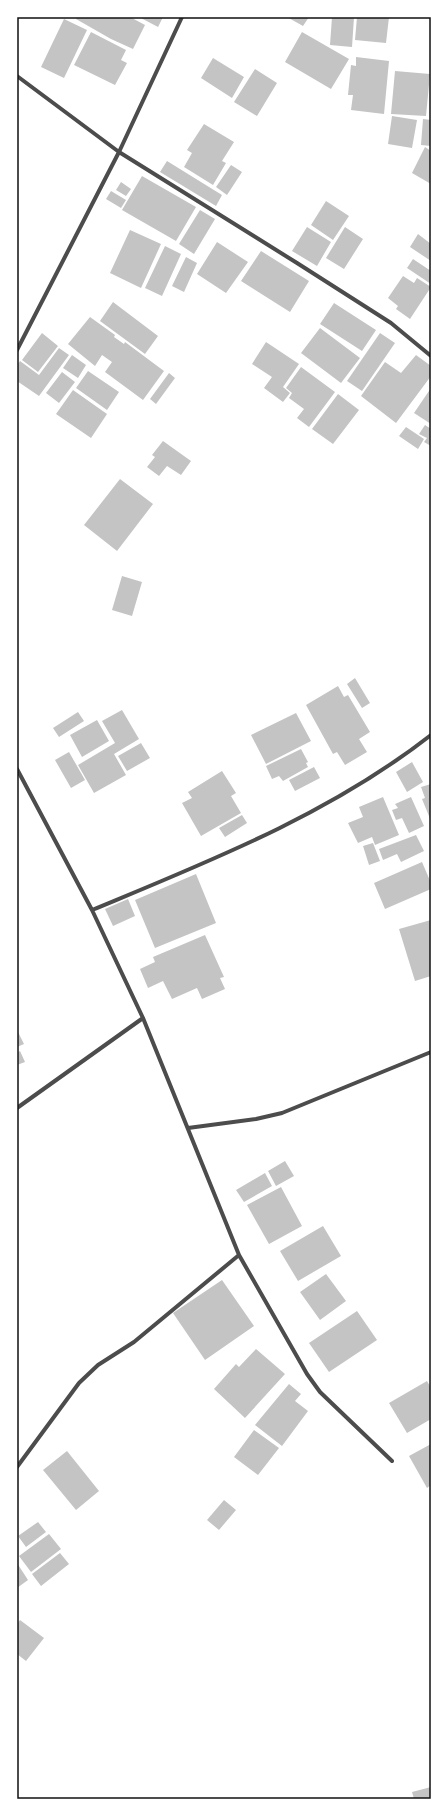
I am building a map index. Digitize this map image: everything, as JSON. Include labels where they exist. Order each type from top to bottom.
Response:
[{"type":"street","points":[[17,350],[119,152],[182,17]]},
{"type":"street","points":[[17,76],[119,152],[298,263],[391,323],[431,356]]},
{"type":"street","points":[[92,910],[212,861],[318,809],[397,761],[431,735]]},
{"type":"street","points":[[17,769],[92,910],[143,1018],[239,1255],[307,1374],[320,1392],[392,1461]]},
{"type":"street","points":[[17,1108],[143,1018]]},
{"type":"street","points":[[188,1128],[256,1119],[282,1113],[431,1052]]},
{"type":"street","points":[[17,1467],[79,1384],[98,1365],[134,1342],[239,1255]]},
{"type":"building","points":[[77,17],[130,17],[145,25],[133,49],[111,39],[76,19]]},
{"type":"building","points":[[139,17],[163,17],[158,27]]},
{"type":"building","points":[[287,17],[309,17],[303,26]]},
{"type":"building","points":[[332,17],[354,17],[352,47],[330,45]]},
{"type":"building","points":[[357,17],[389,17],[386,43],[355,40]]},
{"type":"building","points":[[64,19],[87,30],[64,78],[41,67]]},
{"type":"building","points":[[91,32],[126,50],[121,60],[127,63],[115,85],[74,65]]},
{"type":"building","points":[[302,32],[349,59],[331,89],[285,62]]},
{"type":"building","points":[[356,57],[389,61],[384,114],[351,110],[353,95],[348,95],[351,65],[356,66]]},
{"type":"building","points":[[213,58],[244,77],[232,98],[201,78]]},
{"type":"building","points":[[255,69],[277,83],[257,116],[234,102]]},
{"type":"building","points":[[395,71],[430,74],[426,116],[391,114]]},
{"type":"building","points":[[392,116],[417,120],[412,148],[388,144]]},
{"type":"building","points":[[423,119],[431,120],[431,146],[421,145]]},
{"type":"building","points":[[204,124],[234,142],[222,161],[226,163],[213,185],[184,167],[192,153],[187,150]]},
{"type":"building","points":[[425,147],[431,151],[431,184],[412,173]]},
{"type":"building","points":[[167,161],[222,195],[216,206],[160,172]]},
{"type":"building","points":[[231,165],[242,172],[227,195],[216,187]]},
{"type":"building","points":[[142,176],[196,207],[176,241],[122,210]]},
{"type":"building","points":[[121,182],[131,189],[126,196],[116,190]]},
{"type":"building","points":[[111,191],[126,200],[121,208],[106,199]]},
{"type":"building","points":[[326,201],[349,216],[333,240],[311,225]]},
{"type":"building","points":[[200,210],[215,219],[194,254],[179,244]]},
{"type":"building","points":[[307,227],[331,242],[317,266],[292,251]]},
{"type":"building","points":[[345,227],[363,239],[344,269],[326,258]]},
{"type":"building","points":[[130,230],[161,244],[141,288],[110,273]]},
{"type":"building","points":[[418,234],[431,244],[431,261],[410,247]]},
{"type":"building","points":[[217,242],[248,262],[226,293],[197,274]]},
{"type":"building","points":[[165,246],[181,254],[162,296],[145,288]]},
{"type":"building","points":[[261,251],[309,281],[290,312],[241,281]]},
{"type":"building","points":[[186,257],[197,263],[184,292],[172,286]]},
{"type":"building","points":[[413,259],[431,271],[431,284],[407,268]]},
{"type":"building","points":[[403,276],[414,283],[417,278],[431,287],[410,319],[396,309],[398,306],[388,298]]},
{"type":"building","points":[[113,302],[158,336],[145,354],[100,321]]},
{"type":"building","points":[[334,303],[376,330],[362,351],[320,324]]},
{"type":"building","points":[[90,317],[115,335],[114,337],[124,344],[125,342],[164,371],[143,400],[105,372],[112,362],[102,355],[95,366],[68,344]]},
{"type":"building","points":[[320,328],[360,358],[341,383],[301,353]]},
{"type":"building","points":[[42,333],[58,346],[38,372],[22,360]]},
{"type":"building","points":[[380,333],[395,343],[362,391],[347,381]]},
{"type":"building","points":[[266,342],[299,364],[283,387],[290,393],[283,402],[264,388],[272,377],[252,364]]},
{"type":"building","points":[[59,348],[69,355],[39,396],[17,381],[17,365],[20,361],[39,375]]},
{"type":"building","points":[[72,355],[86,365],[78,378],[63,368]]},
{"type":"building","points":[[416,355],[431,366],[431,376],[396,423],[361,396],[385,362],[401,373]]},
{"type":"building","points":[[301,367],[335,392],[309,427],[297,418],[304,409],[289,398],[292,393],[286,388]]},
{"type":"building","points":[[88,371],[119,392],[107,410],[76,388]]},
{"type":"building","points":[[62,372],[75,382],[59,403],[46,393]]},
{"type":"building","points":[[169,373],[175,378],[156,404],[150,399]]},
{"type":"building","points":[[431,388],[431,424],[414,413]]},
{"type":"building","points":[[73,390],[107,414],[91,438],[56,414]]},
{"type":"building","points":[[338,394],[359,410],[333,444],[312,429]]},
{"type":"building","points":[[425,425],[431,429],[431,446],[424,442],[427,438],[419,434]]},
{"type":"building","points":[[406,427],[424,439],[418,449],[399,436]]},
{"type":"building","points":[[163,441],[191,461],[181,475],[167,466],[159,476],[147,467],[155,457],[152,455]]},
{"type":"building","points":[[120,479],[153,504],[117,551],[84,525]]},
{"type":"building","points":[[122,576],[142,582],[132,616],[112,610]]},
{"type":"building","points":[[355,678],[370,703],[362,708],[347,684]]},
{"type":"building","points":[[338,686],[344,697],[348,695],[370,732],[359,739],[367,752],[345,765],[337,752],[333,754],[306,705]]},
{"type":"building","points":[[122,710],[139,739],[114,754],[126,775],[94,793],[78,765],[115,743],[102,721]]},
{"type":"building","points":[[78,712],[84,721],[59,737],[53,728]]},
{"type":"building","points":[[296,713],[311,741],[266,764],[251,735]]},
{"type":"building","points":[[97,720],[109,741],[82,757],[70,735]]},
{"type":"building","points":[[141,743],[150,758],[127,771],[118,756]]},
{"type":"building","points":[[301,749],[308,762],[306,763],[308,767],[283,781],[279,776],[272,779],[266,766]]},
{"type":"building","points":[[69,752],[85,780],[71,788],[55,760]]},
{"type":"building","points":[[412,762],[423,782],[407,792],[396,772]]},
{"type":"building","points":[[314,767],[320,778],[295,791],[289,780]]},
{"type":"building","points":[[222,771],[236,793],[231,796],[241,813],[201,836],[182,803],[192,798],[188,792]]},
{"type":"building","points":[[431,784],[431,821],[422,799],[425,798],[421,787]]},
{"type":"building","points":[[383,797],[399,835],[375,845],[372,837],[358,843],[348,823],[363,817],[359,807]]},
{"type":"building","points":[[411,797],[424,826],[409,833],[402,818],[396,820],[392,810],[398,808],[395,804]]},
{"type":"building","points":[[242,815],[247,823],[225,837],[219,828]]},
{"type":"building","points":[[416,835],[424,851],[401,862],[397,854],[383,860],[379,849]]},
{"type":"building","points":[[373,843],[380,861],[369,865],[363,846]]},
{"type":"building","points":[[422,862],[431,883],[431,889],[385,909],[374,883]]},
{"type":"building","points":[[196,874],[216,923],[155,948],[135,900]]},
{"type":"building","points":[[128,899],[135,916],[113,926],[105,909]]},
{"type":"building","points":[[431,920],[431,976],[415,981],[399,929]]},
{"type":"building","points":[[205,935],[224,977],[220,978],[225,989],[202,999],[197,988],[172,999],[163,981],[148,988],[140,969],[155,962],[153,957]]},
{"type":"building","points":[[17,1030],[24,1044],[17,1047]]},
{"type":"building","points":[[20,1051],[25,1062],[17,1065],[17,1053]]},
{"type":"building","points":[[285,1161],[294,1176],[276,1186],[268,1171]]},
{"type":"building","points":[[265,1173],[272,1186],[244,1202],[236,1190]]},
{"type":"building","points":[[281,1187],[302,1226],[269,1244],[247,1205]]},
{"type":"building","points":[[323,1226],[341,1256],[298,1281],[280,1251]]},
{"type":"building","points":[[326,1274],[346,1301],[320,1320],[300,1292]]},
{"type":"building","points":[[222,1280],[254,1326],[205,1360],[173,1313]]},
{"type":"building","points":[[357,1311],[377,1340],[329,1372],[309,1343]]},
{"type":"building","points":[[256,1349],[285,1374],[245,1418],[214,1389],[236,1364],[239,1367]]},
{"type":"building","points":[[427,1381],[431,1388],[431,1419],[407,1433],[389,1403]]},
{"type":"building","points":[[289,1384],[301,1394],[295,1401],[308,1411],[282,1446],[255,1425]]},
{"type":"building","points":[[254,1430],[279,1448],[258,1475],[234,1457]]},
{"type":"building","points":[[431,1444],[431,1485],[427,1488],[409,1456]]},
{"type":"building","points":[[67,1451],[99,1491],[76,1510],[43,1470]]},
{"type":"building","points":[[224,1500],[236,1510],[219,1530],[207,1520]]},
{"type":"building","points":[[38,1522],[46,1532],[26,1547],[18,1536]]},
{"type":"building","points":[[49,1534],[61,1549],[31,1572],[19,1556]]},
{"type":"building","points":[[60,1553],[69,1564],[41,1586],[32,1574]]},
{"type":"building","points":[[17,1563],[28,1580],[17,1588]]},
{"type":"building","points":[[20,1620],[44,1638],[26,1661],[17,1654],[17,1624]]},
{"type":"building","points":[[431,1787],[431,1799],[414,1799],[412,1792]]}]
